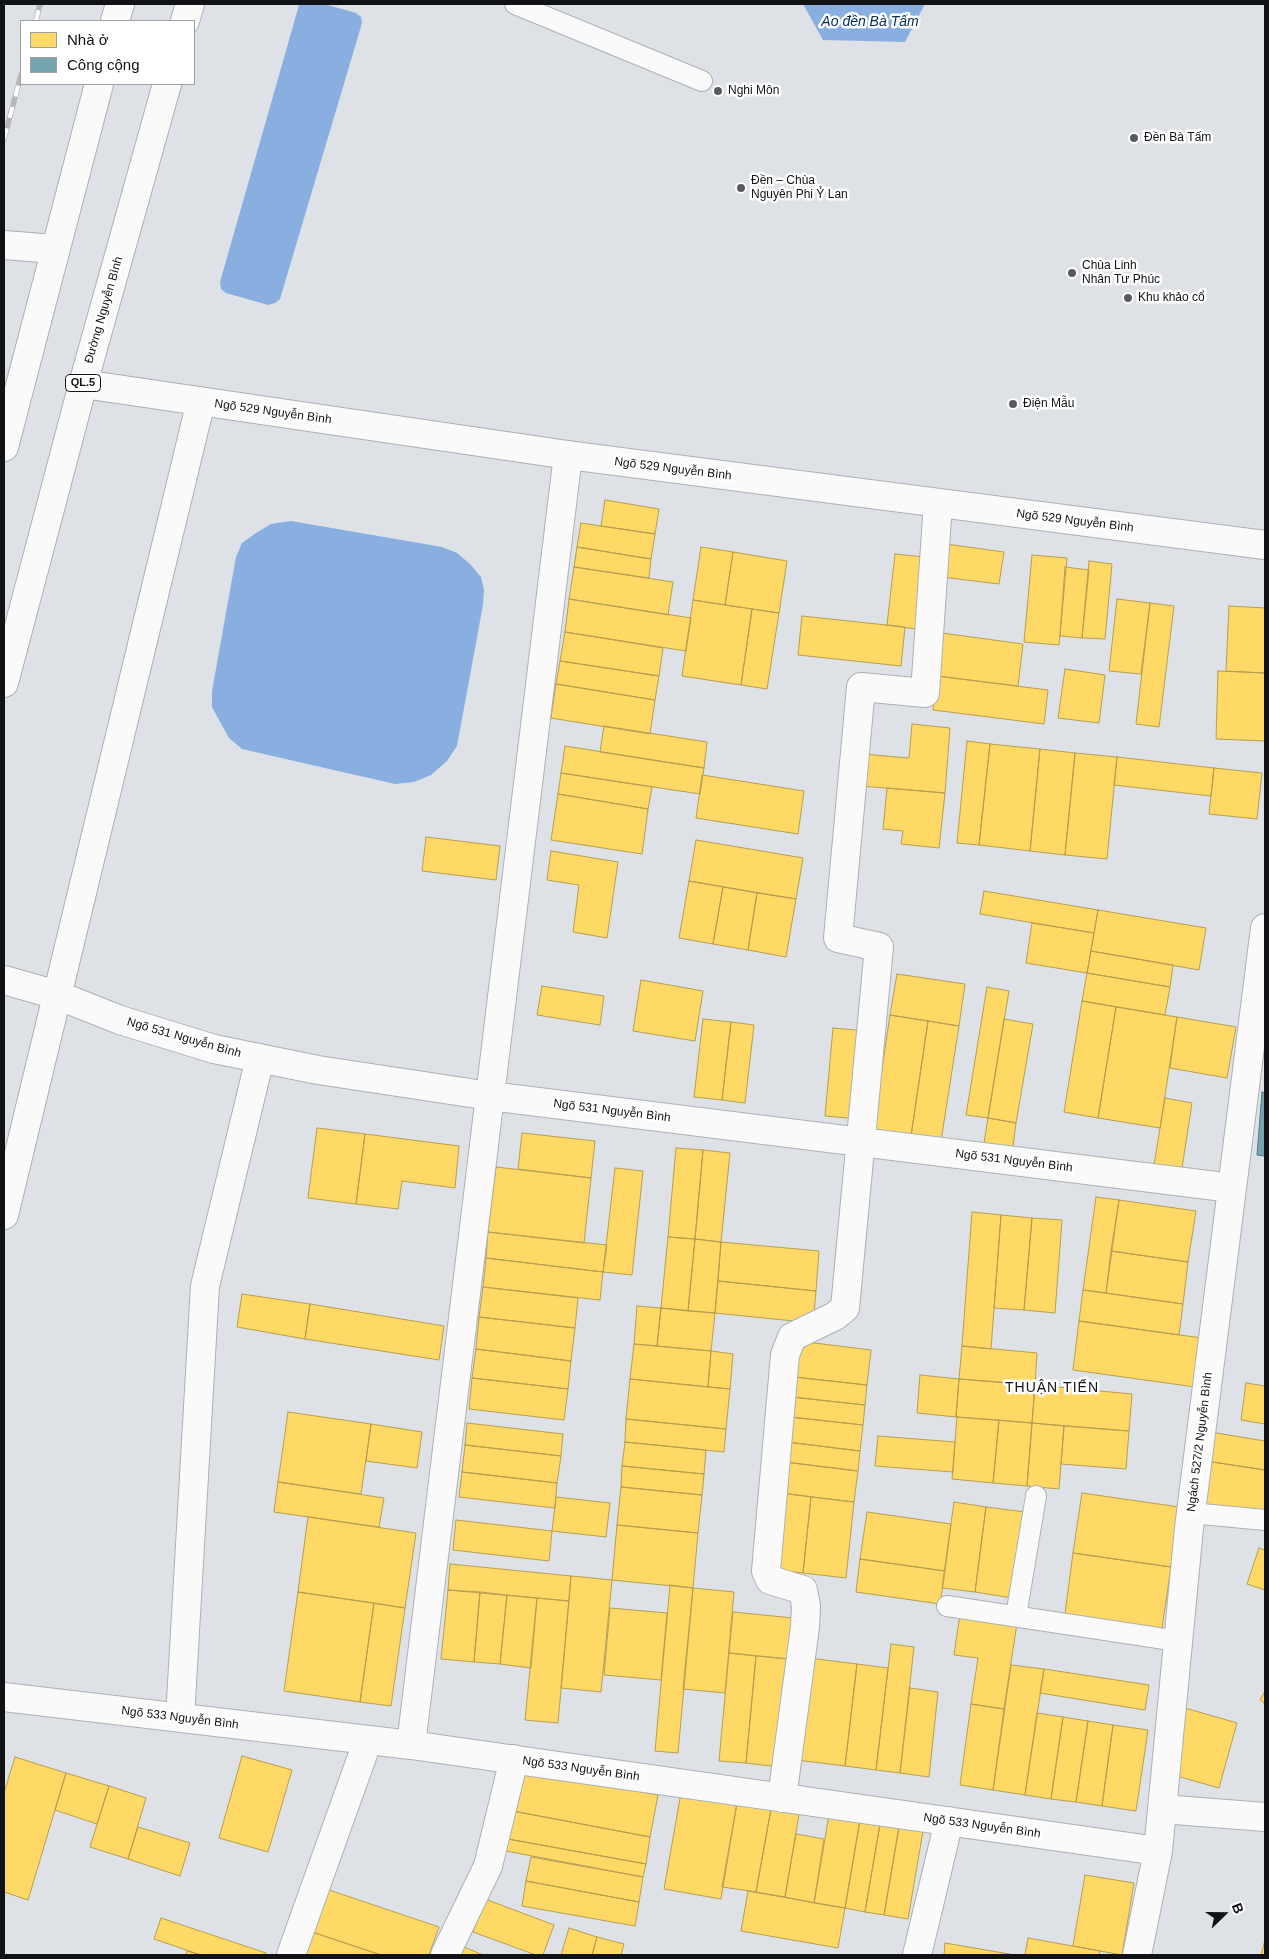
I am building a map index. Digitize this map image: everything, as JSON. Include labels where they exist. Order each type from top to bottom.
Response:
[{"type":"main road","points":[[115,20],[120,4]]},
{"type":"main road","points":[[185,20],[190,4]]},
{"type":"main road","points":[[4,447],[99,85]]},
{"type":"main road","name":"Đường Nguyễn Bình","points":[[4,683],[83,384],[167,85]]},
{"type":"main road","points":[[4,245],[55,249]]},
{"type":"main road","name":"Ngõ 529 Nguyễn Bình","points":[[83,384],[568,455],[1265,545]]},
{"type":"main road","points":[[4,1215],[201,401]]},
{"type":"main road","points":[[411,1745],[568,455]]},
{"type":"main road","points":[[782,1798],[805,1627],[806,1606],[803,1590],[770,1580],[766,1571],[785,1355],[792,1337],[835,1316],[845,1308],[879,947],[838,938],[861,687],[925,693],[938,503]]},
{"type":"main road","name":"Ngách 527/2 Nguyễn Bình","points":[[1137,1955],[1158,1852],[1191,1513],[1232,1188],[1258,1040],[1265,928]]},
{"type":"main road","name":"Ngõ 531 Nguyễn Bình","points":[[4,980],[57,995],[120,1020],[214,1049],[318,1070],[490,1096],[1232,1188]]},
{"type":"main road","points":[[180,1718],[205,1286],[260,1058]]},
{"type":"main road","name":"Ngõ 533 Nguyễn Bình","points":[[4,1697],[411,1745],[1158,1852]]},
{"type":"main road","points":[[291,1955],[368,1740]]},
{"type":"main road","points":[[445,1955],[488,1866],[514,1760]]},
{"type":"main road","points":[[1162,1809],[1265,1817]]},
{"type":"main road","points":[[917,1955],[949,1821]]},
{"type":"lane","points":[[515,4],[702,81]]},
{"type":"lane","points":[[1016,1616],[1036,1496]]},
{"type":"lane","points":[[1191,1513],[1265,1520]]},
{"type":"lane","points":[[947,1606],[1178,1641]]},
{"type":"water","points":[[324,4],[356,13],[361,17],[362,23],[280,299],[268,305],[226,293],[221,289],[220,282],[299,5]]},
{"type":"water","name":"Ao đền Bà Tấm","points":[[803,4],[925,4],[905,42],[823,40]]},
{"type":"water","points":[[291,521],[442,547],[457,553],[481,577],[484,590],[483,605],[457,746],[447,761],[431,775],[414,782],[395,784],[242,749],[229,738],[219,720],[212,707],[212,691],[236,557],[242,543],[256,533],[271,524]]},
{"type":"building: Nhà ở","points":[[605,500],[659,509],[655,534],[601,526]]},
{"type":"building: Nhà ở","points":[[581,523],[655,534],[651,559],[577,547]]},
{"type":"building: Nhà ở","points":[[946,544],[1004,552],[999,584],[942,577]]},
{"type":"building: Nhà ở","points":[[577,547],[651,559],[649,578],[574,567]]},
{"type":"building: Nhà ở","points":[[701,547],[733,552],[725,605],[693,600]]},
{"type":"building: Nhà ở","points":[[733,552],[787,561],[779,613],[725,605]]},
{"type":"building: Nhà ở","points":[[895,554],[924,557],[916,629],[887,625]]},
{"type":"building: Nhà ở","points":[[1032,555],[1067,558],[1059,645],[1024,642]]},
{"type":"building: Nhà ở","points":[[1089,561],[1112,564],[1105,639],[1082,638]]},
{"type":"building: Nhà ở","points":[[574,567],[673,582],[668,615],[569,599]]},
{"type":"building: Nhà ở","points":[[1065,567],[1089,570],[1082,638],[1060,636]]},
{"type":"building: Nhà ở","points":[[569,599],[691,618],[686,651],[565,632]]},
{"type":"building: Nhà ở","points":[[1117,599],[1150,603],[1141,674],[1109,671]]},
{"type":"building: Nhà ở","points":[[693,600],[752,609],[741,685],[682,676]]},
{"type":"building: Nhà ở","points":[[1150,603],[1174,606],[1159,727],[1136,724]]},
{"type":"building: Nhà ở","points":[[1229,606],[1265,608],[1265,673],[1226,671]]},
{"type":"building: Nhà ở","points":[[752,609],[779,613],[767,689],[741,685]]},
{"type":"building: Nhà ở","points":[[802,616],[905,627],[901,666],[798,655]]},
{"type":"building: Nhà ở","points":[[565,632],[663,648],[659,676],[560,661]]},
{"type":"building: Nhà ở","points":[[942,633],[1023,644],[1018,686],[937,676]]},
{"type":"building: Nhà ở","points":[[560,661],[659,676],[655,700],[556,684]]},
{"type":"building: Nhà ở","points":[[1065,669],[1105,675],[1099,723],[1058,718]]},
{"type":"building: Nhà ở","points":[[1218,671],[1265,673],[1265,741],[1216,739]]},
{"type":"building: Nhà ở","points":[[937,676],[1048,690],[1044,724],[933,710]]},
{"type":"building: Nhà ở","points":[[556,684],[655,700],[650,734],[551,718]]},
{"type":"building: Nhà ở","points":[[912,724],[950,728],[945,793],[861,786],[863,754],[909,758]]},
{"type":"building: Nhà ở","points":[[604,726],[707,742],[704,768],[600,752]]},
{"type":"building: Nhà ở","points":[[967,741],[990,744],[979,845],[957,843]]},
{"type":"building: Nhà ở","points":[[990,744],[1040,749],[1030,851],[979,845]]},
{"type":"building: Nhà ở","points":[[565,746],[704,768],[700,794],[561,773]]},
{"type":"building: Nhà ở","points":[[1040,749],[1075,753],[1065,855],[1030,851]]},
{"type":"building: Nhà ở","points":[[1075,753],[1117,757],[1107,859],[1065,855]]},
{"type":"building: Nhà ở","points":[[1117,757],[1214,768],[1211,796],[1114,785]]},
{"type":"building: Nhà ở","points":[[1214,768],[1262,773],[1257,819],[1209,814]]},
{"type":"building: Nhà ở","points":[[561,773],[652,787],[648,809],[558,794]]},
{"type":"building: Nhà ở","points":[[702,775],[804,791],[798,834],[696,818]]},
{"type":"building: Nhà ở","points":[[887,788],[945,793],[939,848],[901,844],[903,831],[883,829]]},
{"type":"building: Nhà ở","points":[[558,794],[648,809],[642,854],[551,840]]},
{"type":"building: Nhà ở","points":[[426,837],[500,846],[496,880],[422,871]]},
{"type":"building: Nhà ở","points":[[696,840],[803,858],[796,899],[689,881]]},
{"type":"building: Nhà ở","points":[[551,851],[618,862],[607,938],[573,932],[579,885],[547,880]]},
{"type":"building: Nhà ở","points":[[689,881],[723,887],[713,944],[679,938]]},
{"type":"building: Nhà ở","points":[[723,887],[757,893],[748,950],[713,944]]},
{"type":"building: Nhà ở","points":[[984,891],[1098,910],[1094,933],[980,914]]},
{"type":"building: Nhà ở","points":[[757,893],[796,899],[786,957],[748,950]]},
{"type":"building: Nhà ở","points":[[1098,910],[1206,928],[1199,970],[1091,951]]},
{"type":"building: Nhà ở","points":[[1032,923],[1094,933],[1087,973],[1026,963]]},
{"type":"building: Nhà ở","points":[[1091,951],[1173,965],[1170,987],[1087,973]]},
{"type":"building: Nhà ở","points":[[1087,973],[1170,987],[1165,1015],[1082,1001]]},
{"type":"building: Nhà ở","points":[[897,974],[965,984],[959,1026],[890,1015]]},
{"type":"building: Nhà ở","points":[[641,980],[703,991],[695,1041],[633,1031]]},
{"type":"building: Nhà ở","points":[[542,986],[604,996],[600,1025],[537,1015]]},
{"type":"building: Nhà ở","points":[[987,987],[1009,991],[988,1118],[966,1115]]},
{"type":"building: Nhà ở","points":[[1082,1001],[1116,1007],[1098,1118],[1064,1112]]},
{"type":"building: Nhà ở","points":[[1116,1007],[1177,1017],[1160,1128],[1098,1118]]},
{"type":"building: Nhà ở","points":[[890,1015],[928,1021],[911,1136],[873,1130]]},
{"type":"building: Nhà ở","points":[[1177,1017],[1236,1027],[1227,1078],[1170,1068]]},
{"type":"building: Nhà ở","points":[[703,1019],[731,1022],[722,1100],[694,1097]]},
{"type":"building: Nhà ở","points":[[1004,1019],[1033,1024],[1016,1123],[988,1118]]},
{"type":"building: Nhà ở","points":[[928,1021],[959,1026],[941,1141],[911,1136]]},
{"type":"building: Nhà ở","points":[[731,1022],[754,1025],[745,1103],[722,1100]]},
{"type":"building: Nhà ở","points":[[833,1028],[866,1031],[858,1119],[825,1116]]},
{"type":"building: Nhà ở","points":[[1165,1098],[1192,1103],[1180,1181],[1152,1177]]},
{"type":"building: Nhà ở","points":[[988,1118],[1016,1123],[1012,1154],[983,1149]]},
{"type":"building: Nhà ở","points":[[317,1128],[365,1134],[356,1204],[308,1198]]},
{"type":"building: Nhà ở","points":[[522,1133],[595,1141],[591,1178],[518,1169]]},
{"type":"building: Nhà ở","points":[[365,1134],[459,1146],[455,1188],[402,1181],[398,1209],[356,1204]]},
{"type":"building: Nhà ở","points":[[676,1148],[703,1150],[695,1239],[668,1237]]},
{"type":"building: Nhà ở","points":[[703,1150],[730,1153],[721,1242],[695,1239]]},
{"type":"building: Nhà ở","points":[[496,1167],[591,1178],[584,1243],[488,1232]]},
{"type":"building: Nhà ở","points":[[615,1168],[643,1171],[632,1275],[603,1272]]},
{"type":"building: Nhà ở","points":[[1096,1197],[1119,1200],[1106,1293],[1083,1290]]},
{"type":"building: Nhà ở","points":[[1119,1200],[1196,1211],[1188,1262],[1111,1251]]},
{"type":"building: Nhà ở","points":[[972,1212],[1001,1215],[991,1349],[962,1346]]},
{"type":"building: Nhà ở","points":[[1001,1215],[1032,1218],[1024,1310],[994,1308]]},
{"type":"building: Nhà ở","points":[[1032,1218],[1062,1220],[1055,1313],[1024,1310]]},
{"type":"building: Nhà ở","points":[[488,1232],[607,1245],[603,1272],[486,1258]]},
{"type":"building: Nhà ở","points":[[668,1237],[695,1239],[688,1311],[661,1308]]},
{"type":"building: Nhà ở","points":[[695,1239],[721,1242],[715,1313],[688,1311]]},
{"type":"building: Nhà ở","points":[[721,1242],[819,1251],[816,1291],[718,1281]]},
{"type":"building: Nhà ở","points":[[1111,1251],[1188,1262],[1183,1304],[1106,1293]]},
{"type":"building: Nhà ở","points":[[486,1258],[603,1272],[600,1300],[483,1287]]},
{"type":"building: Nhà ở","points":[[718,1281],[816,1291],[813,1323],[715,1313]]},
{"type":"building: Nhà ở","points":[[483,1287],[578,1298],[575,1328],[479,1317]]},
{"type":"building: Nhà ở","points":[[1083,1290],[1183,1304],[1179,1335],[1079,1321]]},
{"type":"building: Nhà ở","points":[[242,1294],[310,1304],[305,1339],[237,1327]]},
{"type":"building: Nhà ở","points":[[310,1304],[444,1326],[439,1360],[305,1339]]},
{"type":"building: Nhà ở","points":[[637,1306],[661,1308],[657,1346],[634,1344]]},
{"type":"building: Nhà ở","points":[[661,1308],[715,1313],[711,1351],[657,1346]]},
{"type":"building: Nhà ở","points":[[479,1317],[575,1328],[571,1361],[476,1349]]},
{"type":"building: Nhà ở","points":[[1079,1321],[1202,1338],[1195,1387],[1073,1370]]},
{"type":"building: Nhà ở","points":[[798,1341],[871,1350],[867,1385],[794,1377]]},
{"type":"building: Nhà ở","points":[[634,1344],[711,1351],[708,1387],[630,1379]]},
{"type":"building: Nhà ở","points":[[962,1346],[1037,1353],[1035,1385],[959,1379]]},
{"type":"building: Nhà ở","points":[[476,1349],[571,1361],[568,1389],[472,1378]]},
{"type":"building: Nhà ở","points":[[711,1351],[733,1354],[730,1389],[708,1387]]},
{"type":"building: Nhà ở","points":[[920,1375],[959,1379],[956,1417],[917,1413]]},
{"type":"building: Nhà ở","points":[[794,1377],[867,1385],[865,1405],[792,1397]]},
{"type":"building: Nhà ở","points":[[472,1378],[568,1389],[564,1420],[469,1409]]},
{"type":"building: Nhà ở","points":[[630,1379],[730,1389],[726,1429],[626,1419]]},
{"type":"building: Nhà ở","points":[[959,1379],[1035,1385],[1032,1423],[956,1417]]},
{"type":"building: Nhà ở","points":[[1246,1383],[1265,1386],[1265,1424],[1241,1420]]},
{"type":"building: Nhà ở","points":[[1035,1385],[1132,1394],[1129,1431],[1032,1423]]},
{"type":"building: Nhà ở","points":[[792,1397],[865,1405],[863,1425],[790,1417]]},
{"type":"building: Nhà ở","points":[[288,1412],[371,1424],[361,1494],[278,1482]]},
{"type":"building: Nhà ở","points":[[790,1417],[863,1425],[860,1451],[787,1442]]},
{"type":"building: Nhà ở","points":[[957,1417],[999,1420],[993,1483],[952,1479]]},
{"type":"building: Nhà ở","points":[[626,1419],[726,1429],[724,1452],[625,1442]]},
{"type":"building: Nhà ở","points":[[999,1420],[1032,1423],[1027,1486],[993,1483]]},
{"type":"building: Nhà ở","points":[[467,1423],[563,1434],[561,1456],[465,1445]]},
{"type":"building: Nhà ở","points":[[1032,1423],[1064,1426],[1059,1489],[1027,1486]]},
{"type":"building: Nhà ở","points":[[371,1424],[422,1432],[417,1468],[366,1461]]},
{"type":"building: Nhà ở","points":[[1064,1426],[1129,1431],[1126,1469],[1061,1464]]},
{"type":"building: Nhà ở","points":[[1210,1432],[1265,1441],[1265,1470],[1206,1461]]},
{"type":"building: Nhà ở","points":[[878,1436],[955,1442],[953,1472],[875,1466]]},
{"type":"building: Nhà ở","points":[[625,1442],[706,1450],[704,1474],[622,1466]]},
{"type":"building: Nhà ở","points":[[787,1442],[860,1451],[858,1471],[785,1462]]},
{"type":"building: Nhà ở","points":[[465,1445],[561,1456],[557,1483],[462,1472]]},
{"type":"building: Nhà ở","points":[[1206,1461],[1265,1470],[1265,1514],[1199,1503]]},
{"type":"building: Nhà ở","points":[[785,1462],[858,1471],[854,1502],[781,1493]]},
{"type":"building: Nhà ở","points":[[622,1466],[704,1474],[702,1495],[621,1487]]},
{"type":"building: Nhà ở","points":[[462,1472],[557,1483],[555,1508],[459,1497]]},
{"type":"building: Nhà ở","points":[[278,1482],[384,1498],[379,1527],[274,1512]]},
{"type":"building: Nhà ở","points":[[621,1487],[702,1495],[698,1533],[617,1525]]},
{"type":"building: Nhà ở","points":[[781,1493],[811,1497],[803,1573],[773,1570]]},
{"type":"building: Nhà ở","points":[[1082,1493],[1179,1507],[1171,1567],[1073,1553]]},
{"type":"building: Nhà ở","points":[[556,1497],[610,1503],[606,1537],[552,1531]]},
{"type":"building: Nhà ở","points":[[811,1497],[854,1502],[846,1578],[803,1573]]},
{"type":"building: Nhà ở","points":[[954,1502],[986,1507],[975,1592],[942,1588]]},
{"type":"building: Nhà ở","points":[[986,1507],[1025,1512],[1012,1598],[975,1592]]},
{"type":"building: Nhà ở","points":[[867,1512],[951,1524],[945,1571],[860,1559]]},
{"type":"building: Nhà ở","points":[[308,1517],[416,1533],[405,1608],[298,1592]]},
{"type":"building: Nhà ở","points":[[456,1520],[552,1531],[549,1561],[453,1550]]},
{"type":"building: Nhà ở","points":[[617,1525],[698,1533],[693,1588],[612,1580]]},
{"type":"building: Nhà ở","points":[[1259,1548],[1265,1550],[1265,1590],[1247,1584]]},
{"type":"building: Nhà ở","points":[[1073,1553],[1171,1567],[1161,1635],[1064,1621]]},
{"type":"building: Nhà ở","points":[[860,1559],[945,1571],[940,1604],[856,1592]]},
{"type":"building: Nhà ở","points":[[450,1564],[571,1576],[569,1601],[448,1590]]},
{"type":"building: Nhà ở","points":[[571,1576],[612,1580],[601,1692],[561,1688]]},
{"type":"building: Nhà ở","points":[[670,1585],[693,1588],[678,1753],[655,1751]]},
{"type":"building: Nhà ở","points":[[693,1588],[734,1592],[725,1693],[683,1689]]},
{"type":"building: Nhà ở","points":[[448,1590],[480,1592],[474,1662],[441,1659]]},
{"type":"building: Nhà ở","points":[[298,1592],[374,1603],[360,1702],[284,1691]]},
{"type":"building: Nhà ở","points":[[480,1592],[507,1595],[500,1664],[474,1662]]},
{"type":"building: Nhà ở","points":[[507,1595],[537,1598],[531,1668],[500,1664]]},
{"type":"building: Nhà ở","points":[[537,1598],[569,1601],[558,1723],[525,1720]]},
{"type":"building: Nhà ở","points":[[374,1603],[405,1608],[391,1706],[360,1702]]},
{"type":"building: Nhà ở","points":[[610,1608],[667,1613],[661,1680],[604,1675]]},
{"type":"building: Nhà ở","points":[[733,1612],[793,1618],[789,1659],[729,1653]]},
{"type":"building: Nhà ở","points":[[960,1614],[1017,1623],[1004,1709],[971,1704],[978,1658],[954,1655]]},
{"type":"building: Nhà ở","points":[[891,1644],[914,1647],[900,1773],[876,1770]]},
{"type":"building: Nhà ở","points":[[729,1653],[756,1656],[746,1763],[719,1761]]},
{"type":"building: Nhà ở","points":[[756,1656],[789,1659],[779,1767],[746,1763]]},
{"type":"building: Nhà ở","points":[[809,1658],[857,1664],[845,1766],[797,1760]]},
{"type":"building: Nhà ở","points":[[857,1664],[888,1668],[876,1770],[845,1766]]},
{"type":"building: Nhà ở","points":[[1011,1665],[1044,1669],[1025,1795],[993,1790]]},
{"type":"building: Nhà ở","points":[[1044,1669],[1149,1685],[1145,1710],[1040,1693]]},
{"type":"building: Nhà ở","points":[[910,1688],[938,1692],[929,1777],[900,1773]]},
{"type":"building: Nhà ở","points":[[1265,1691],[1265,1704],[1260,1700]]},
{"type":"building: Nhà ở","points":[[971,1704],[1004,1709],[993,1790],[960,1785]]},
{"type":"building: Nhà ở","points":[[1185,1708],[1237,1723],[1219,1788],[1166,1773]]},
{"type":"building: Nhà ở","points":[[1037,1713],[1063,1717],[1051,1799],[1025,1795]]},
{"type":"building: Nhà ở","points":[[1063,1717],[1088,1721],[1076,1802],[1051,1799]]},
{"type":"building: Nhà ở","points":[[1088,1721],[1113,1725],[1102,1806],[1076,1802]]},
{"type":"building: Nhà ở","points":[[1113,1725],[1148,1730],[1136,1811],[1102,1806]]},
{"type":"building: Nhà ở","points":[[242,1756],[292,1770],[268,1852],[219,1838]]},
{"type":"building: Nhà ở","points":[[15,1757],[66,1773],[28,1900],[4,1892],[4,1793]]},
{"type":"building: Nhà ở","points":[[520,1769],[658,1795],[650,1837],[513,1811]]},
{"type":"building: Nhà ở","points":[[66,1773],[109,1786],[97,1824],[55,1810]]},
{"type":"building: Nhà ở","points":[[109,1786],[146,1798],[128,1859],[90,1847]]},
{"type":"building: Nhà ở","points":[[681,1793],[737,1803],[721,1899],[664,1889]]},
{"type":"building: Nhà ở","points":[[737,1803],[771,1809],[756,1892],[722,1887]]},
{"type":"building: Nhà ở","points":[[771,1809],[799,1814],[785,1897],[756,1892]]},
{"type":"building: Nhà ở","points":[[513,1811],[650,1837],[646,1864],[508,1839]]},
{"type":"building: Nhà ở","points":[[829,1815],[860,1820],[845,1908],[814,1903]]},
{"type":"building: Nhà ở","points":[[860,1820],[880,1824],[865,1912],[845,1908]]},
{"type":"building: Nhà ở","points":[[880,1824],[899,1827],[884,1915],[865,1912]]},
{"type":"building: Nhà ở","points":[[138,1827],[190,1843],[180,1876],[128,1859]]},
{"type":"building: Nhà ở","points":[[899,1827],[923,1831],[908,1919],[884,1915]]},
{"type":"building: Nhà ở","points":[[796,1834],[824,1839],[814,1903],[785,1897]]},
{"type":"building: Nhà ở","points":[[508,1839],[646,1864],[643,1877],[506,1851]]},
{"type":"building: Nhà ở","points":[[531,1857],[643,1877],[639,1902],[526,1881]]},
{"type":"building: Nhà ở","points":[[1085,1875],[1134,1883],[1122,1955],[1073,1946]]},
{"type":"building: Nhà ở","points":[[526,1881],[639,1902],[635,1926],[522,1906]]},
{"type":"building: Nhà ở","points":[[320,1887],[439,1927],[429,1955],[381,1955],[306,1930]]},
{"type":"building: Nhà ở","points":[[748,1891],[845,1908],[838,1948],[741,1931]]},
{"type":"building: Nhà ở","points":[[485,1899],[554,1925],[543,1955],[536,1955],[473,1932]]},
{"type":"building: Nhà ở","points":[[161,1918],[266,1953],[265,1955],[201,1955],[154,1939]]},
{"type":"building: Nhà ở","points":[[569,1928],[597,1937],[592,1955],[561,1955]]},
{"type":"building: Nhà ở","points":[[306,1930],[381,1955],[297,1955]]},
{"type":"building: Nhà ở","points":[[597,1937],[624,1944],[621,1955],[592,1955]]},
{"type":"building: Nhà ở","points":[[1028,1938],[1100,1951],[1099,1955],[1025,1955]]},
{"type":"building: Nhà ở","points":[[1265,1940],[1265,1955],[1261,1955]]},
{"type":"building: Nhà ở","points":[[945,1943],[1015,1955],[944,1955]]},
{"type":"building: Nhà ở","points":[[462,1946],[483,1955],[458,1955]]},
{"type":"building: Nhà ở","points":[[187,1951],[201,1955],[186,1955]]},
{"type":"building: Công cộng","points":[[1262,1092],[1265,1093],[1265,1156],[1257,1155]]},
{"type":"railway","points":[[36,20],[40,4]]},
{"type":"railway","points":[[4,139],[20,79]]},
{"type":"place","name":"Nghi Môn","points":[[718,91]]},
{"type":"place","name":"Đền Bà Tấm","points":[[1134,138]]},
{"type":"place","name":"Đền – Chùa Nguyên Phi Ỷ Lan","points":[[741,188]]},
{"type":"place","name":"Chùa Linh Nhân Tư Phúc","points":[[1072,273]]},
{"type":"place","name":"Khu khảo cổ","points":[[1128,298]]},
{"type":"place","name":"Điện Mẫu","points":[[1013,404]]},
{"type":"district","name":"THUẬN TIẾN","points":[[1052,1388]]}]
